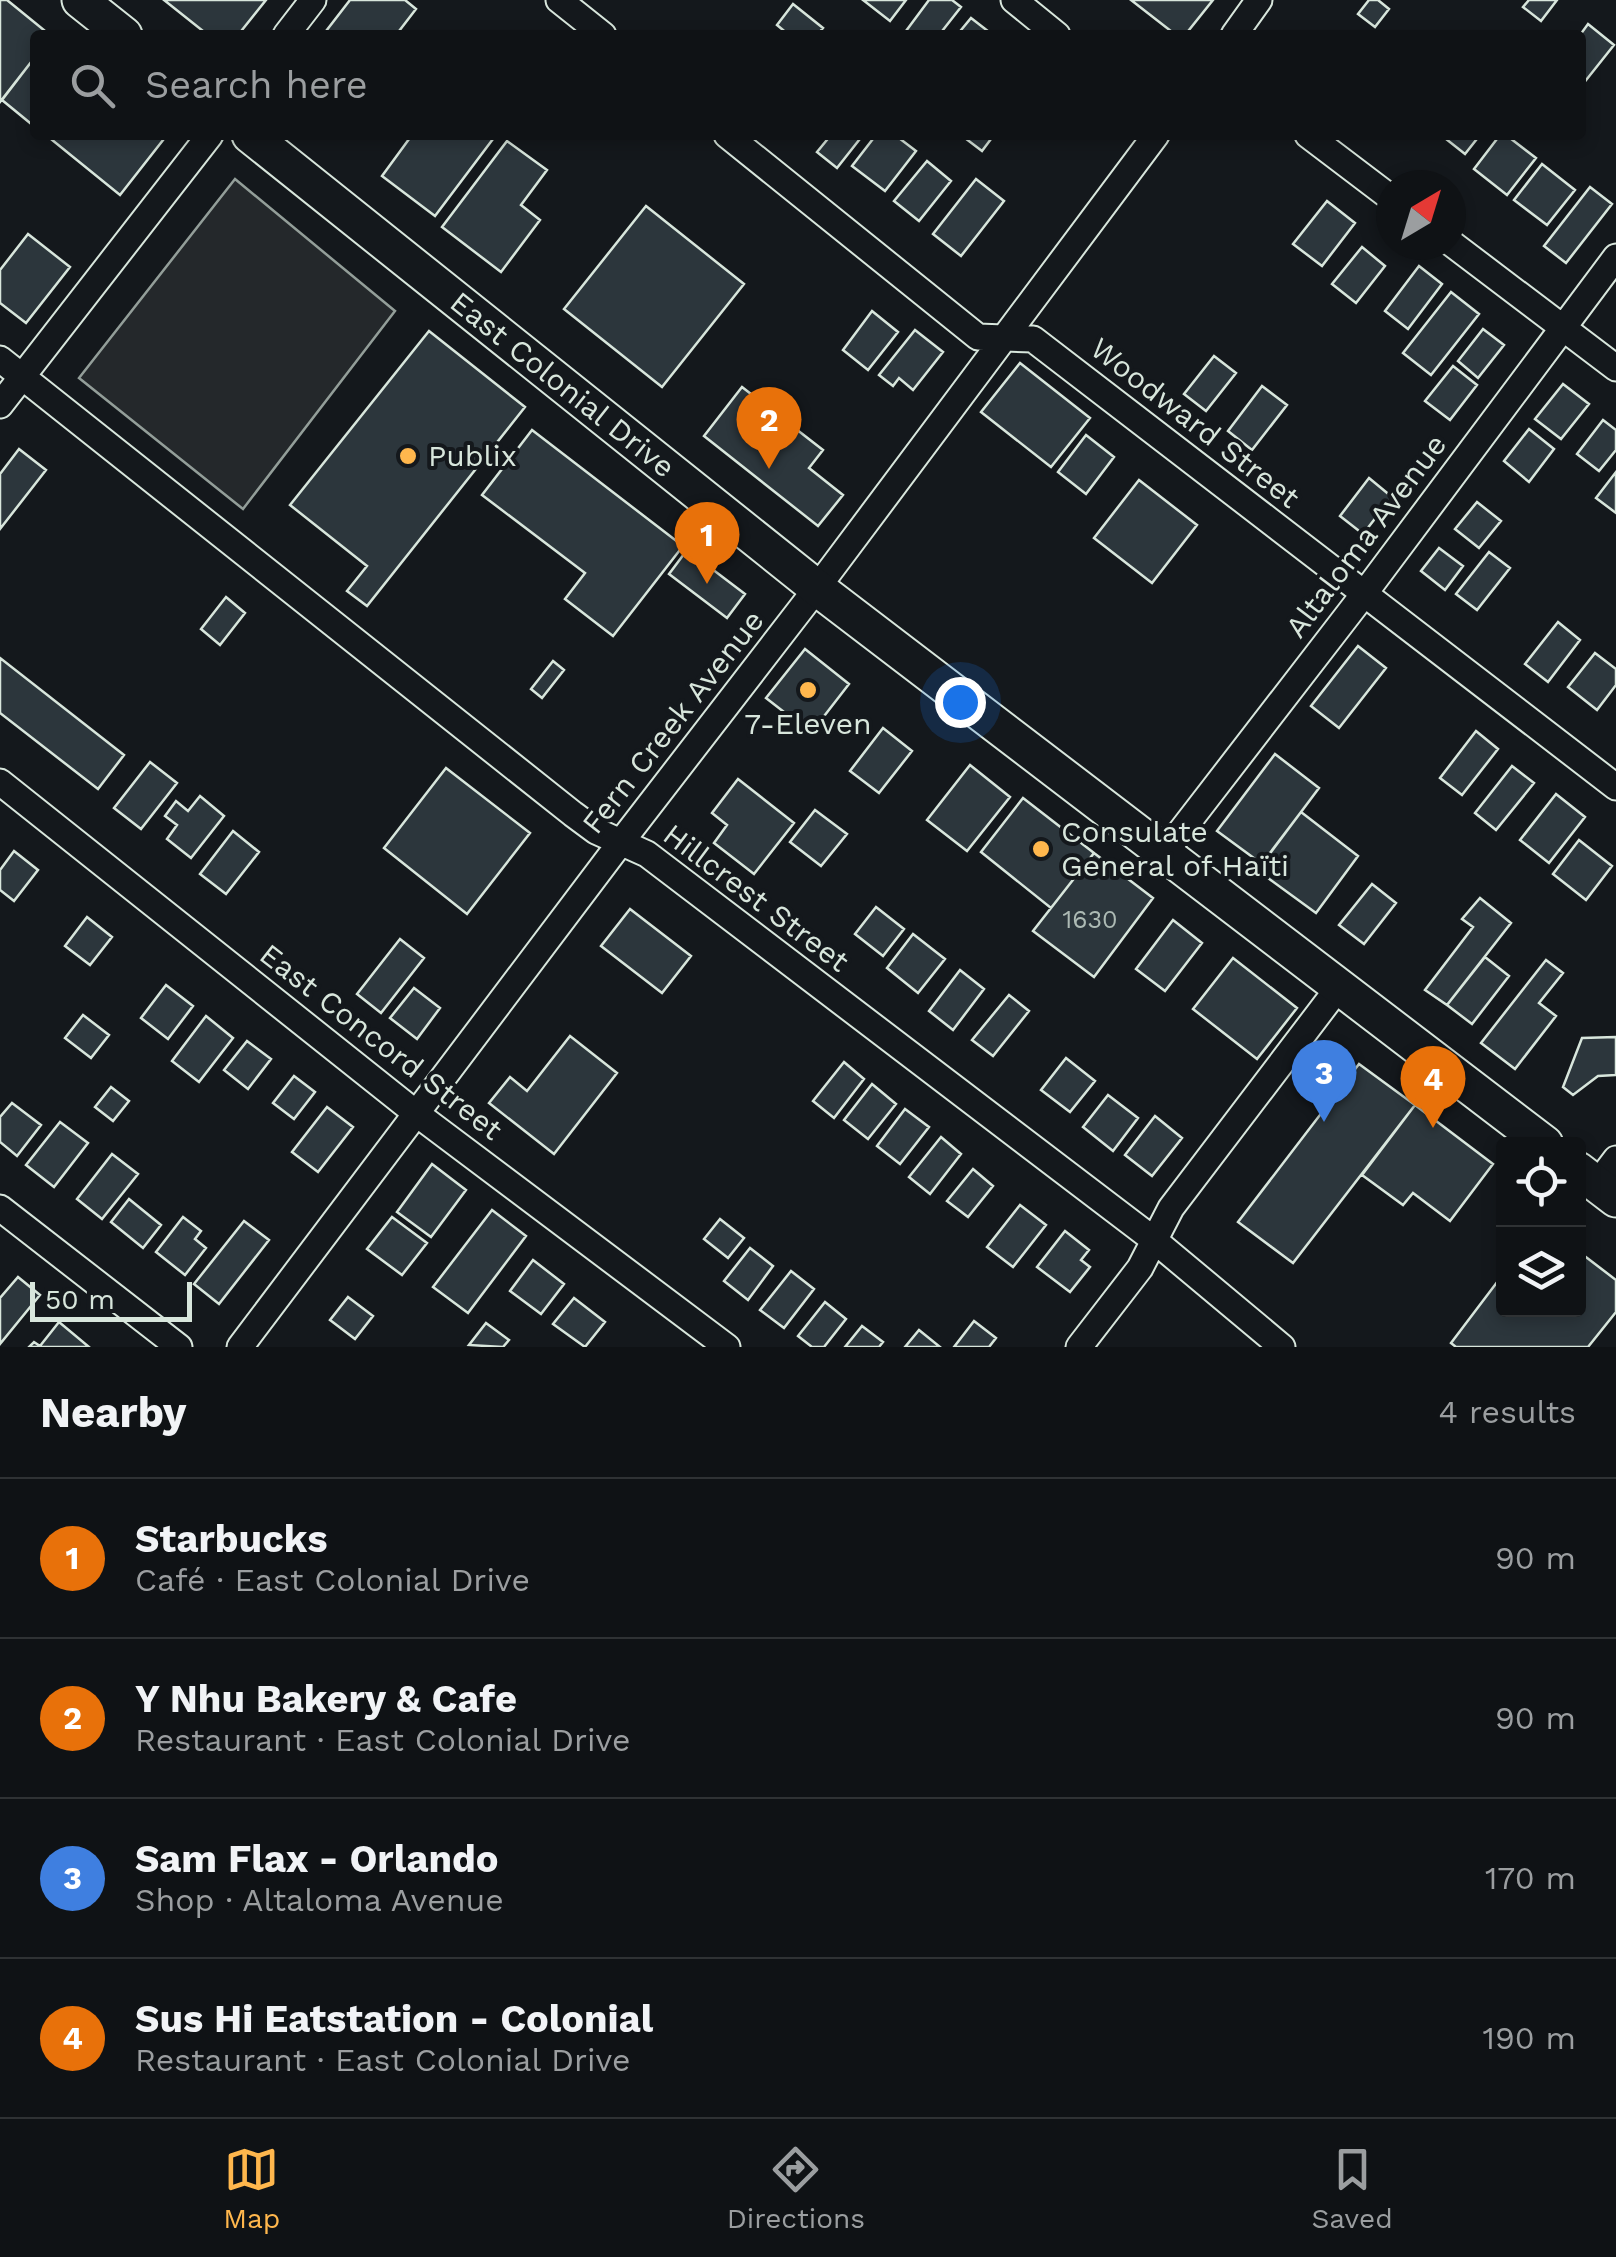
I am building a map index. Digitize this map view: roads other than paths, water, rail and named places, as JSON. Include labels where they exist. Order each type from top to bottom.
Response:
[{"type":"highway","points":[[80,0],[118,30]]},
{"type":"highway","name":"East Colonial Drive","points":[[256,140],[817,588],[1536,1137]]},
{"type":"street","points":[[290,30],[312,0]]},
{"type":"street","points":[[559,0],[597,30]]},
{"type":"street","points":[[1014,0],[1051,30]]},
{"type":"street","points":[[1238,30],[1260,0]]},
{"type":"street","points":[[0,405],[206,140]]},
{"type":"street","name":"Woodward Street","points":[[733,140],[978,337],[1033,339],[1616,786]]},
{"type":"street","name":"Fern Creek Avenue","points":[[240,1347],[1152,140]]},
{"type":"street","points":[[1315,140],[1376,187]]},
{"type":"street","points":[[1466,254],[1616,368]]},
{"type":"street","name":"Altaloma Avenue","points":[[1164,852],[1364,594],[1616,257]]},
{"type":"street","name":"Hillcrest Street","points":[[0,359],[573,814],[596,831],[647,854],[1154,1240],[1282,1347]]},
{"type":"street","name":"East Concord Street","points":[[0,782],[417,1114],[727,1347]]},
{"type":"street","points":[[1080,1347],[1140,1268],[1171,1208],[1339,987]]},
{"type":"street","points":[[0,1208],[180,1347]]},
{"type":"place","name":"Publix","points":[[408,456]]},
{"type":"place","name":"Y Nhu Bakery & Cafe","points":[[769,469]]},
{"type":"place","name":"Starbucks","points":[[707,584]]},
{"type":"place","name":"7-Eleven","points":[[808,690]]},
{"type":"place","name":"Consulate General of Haïti","points":[[1041,849]]},
{"type":"place","name":"Sam Flax - Orlando","points":[[1324,1122]]},
{"type":"place","name":"Sus Hi Eatstation - Colonial","points":[[1433,1128]]}]
